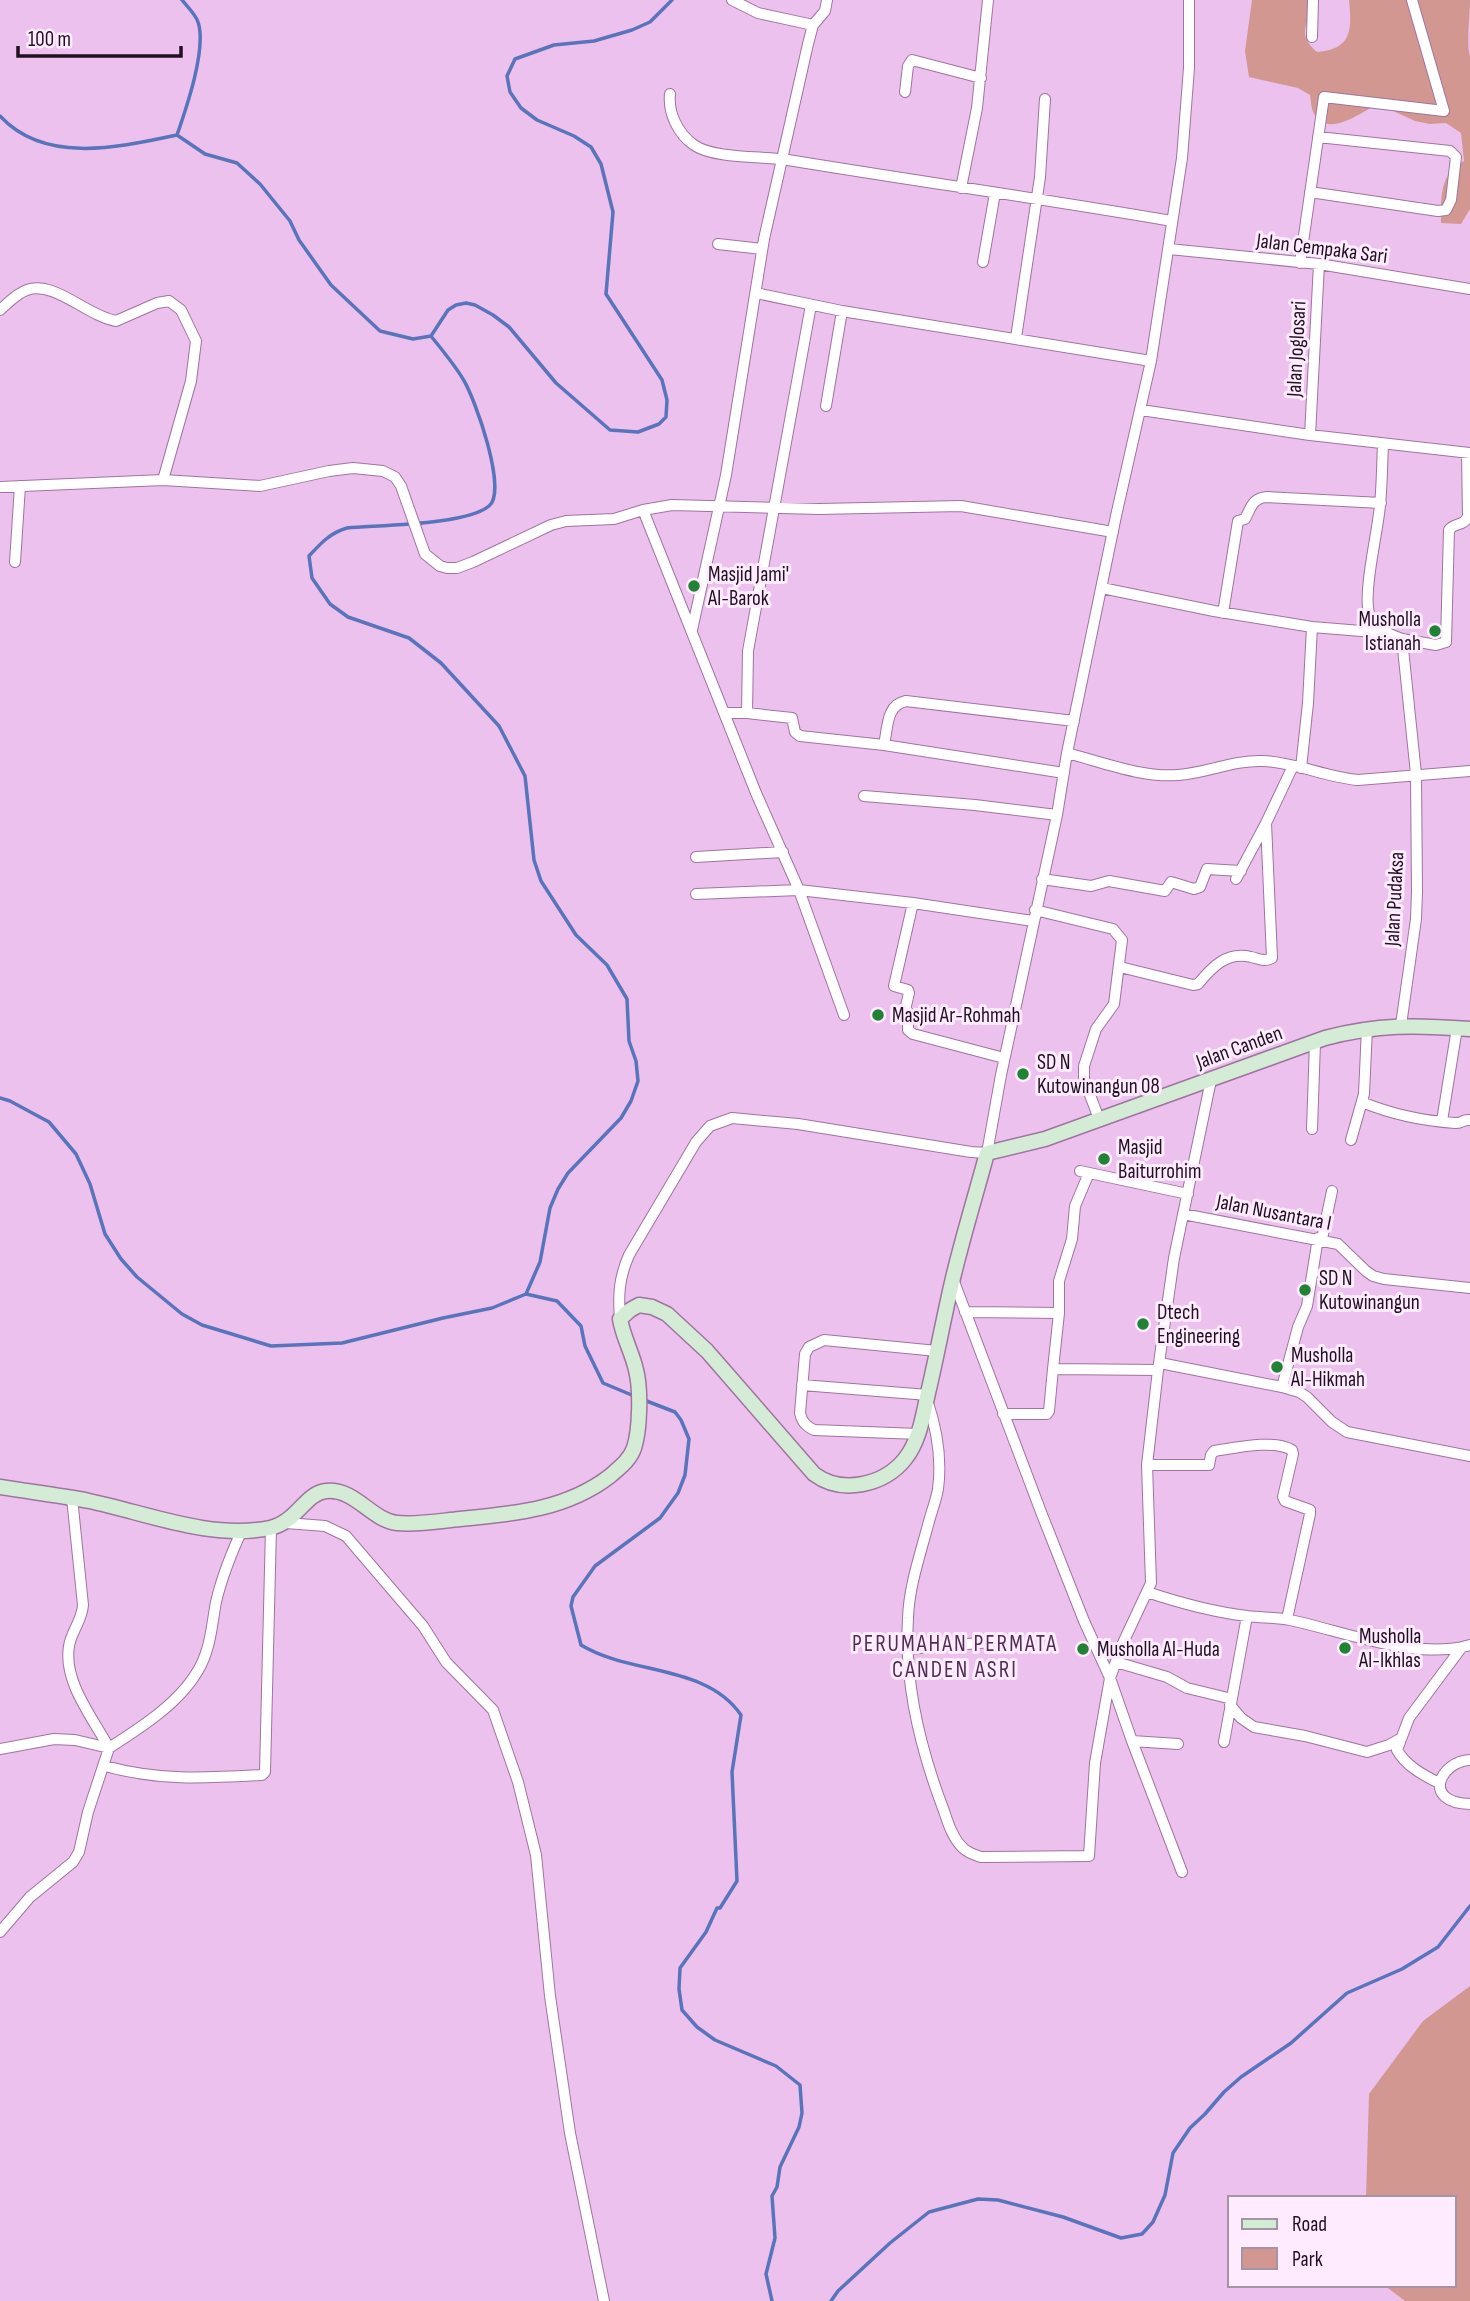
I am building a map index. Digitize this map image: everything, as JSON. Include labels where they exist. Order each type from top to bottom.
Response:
[{"type":"street","points":[[732,0],[770,17],[813,25]]},
{"type":"street","points":[[692,630],[719,507],[762,249],[813,25],[825,11],[827,0]]},
{"type":"street","points":[[961,188],[981,78],[988,0]]},
{"type":"street","points":[[620,1320],[639,1305],[667,1314],[707,1351],[814,1474],[824,1481],[842,1486],[863,1484],[884,1476],[905,1459],[919,1434],[953,1278],[987,1153],[1004,1058],[1057,815],[1067,753],[1151,361],[1187,116],[1189,0]]},
{"type":"street","points":[[1312,37],[1313,0]]},
{"type":"street","points":[[1300,263],[1324,97],[1444,111],[1412,0]]},
{"type":"street","points":[[905,92],[908,66],[912,60],[981,78]]},
{"type":"street","points":[[670,94],[669,106],[674,119],[681,132],[695,146],[733,156],[782,159],[1172,221]]},
{"type":"street","points":[[1016,338],[1037,198],[1045,99]]},
{"type":"street","points":[[1310,192],[1438,211],[1446,210],[1451,201],[1456,157],[1450,151],[1318,137]]},
{"type":"street","points":[[983,262],[995,193]]},
{"type":"street","points":[[718,244],[762,249]]},
{"type":"street","name":"Jalan Cempaka Sari","points":[[1169,248],[1319,264],[1470,289]]},
{"type":"street","name":"Jalan Joglosari","points":[[1310,435],[1319,264]]},
{"type":"street","points":[[0,310],[25,290],[43,288],[116,321],[157,303],[169,302],[181,310],[197,341],[191,381],[163,481]]},
{"type":"street","points":[[756,293],[842,311],[1151,361]]},
{"type":"street","points":[[747,713],[748,651],[811,305]]},
{"type":"street","points":[[826,406],[842,311]]},
{"type":"street","points":[[1102,588],[1312,627],[1386,633],[1402,639],[1436,645],[1446,642],[1449,530],[1462,524],[1468,516],[1469,453],[1383,445],[1141,410]]},
{"type":"street","points":[[1383,445],[1381,503],[1369,612],[1374,624],[1386,633]]},
{"type":"street","points":[[0,487],[163,481],[260,486],[329,471],[383,471],[395,477],[425,554],[440,566],[457,568],[551,525],[566,521],[614,519],[672,505],[819,509],[961,506],[1113,532]]},
{"type":"street","points":[[15,562],[20,486]]},
{"type":"street","points":[[1223,612],[1238,521],[1245,519],[1257,499],[1381,503]]},
{"type":"street","points":[[643,510],[799,890],[844,1015]]},
{"type":"street","points":[[1042,879],[1091,886],[1109,881],[1165,891],[1171,882],[1194,889],[1200,887],[1207,869],[1238,875],[1297,767],[1308,703],[1312,627]]},
{"type":"street","name":"Jalan Pudaksa","points":[[1401,1025],[1416,919],[1416,774],[1402,639]]},
{"type":"street","points":[[884,744],[891,708],[897,702],[1074,721]]},
{"type":"street","points":[[725,713],[792,718],[795,732],[800,736],[884,744],[1064,773]]},
{"type":"street","points":[[1067,753],[1121,768],[1174,775],[1253,761],[1358,780],[1470,771]]},
{"type":"street","points":[[864,796],[975,804],[1057,815]]},
{"type":"street","points":[[1120,967],[1194,985],[1221,960],[1236,955],[1265,961],[1272,958],[1266,823]]},
{"type":"street","points":[[696,857],[783,852]]},
{"type":"street","points":[[696,894],[799,890],[1033,921]]},
{"type":"street","points":[[913,903],[894,986],[908,990],[905,1010],[908,1012],[909,1031],[1004,1058]]},
{"type":"street","points":[[1035,910],[1116,930],[1123,942],[1114,1004],[1096,1029],[1084,1066],[1084,1079],[1099,1119]]},
{"type":"street","name":"Jalan Canden","points":[[987,1153],[1045,1139],[1315,1042],[1367,1028],[1401,1025],[1464,1029]]},
{"type":"street","points":[[1351,1140],[1363,1102],[1367,1028]]},
{"type":"street","points":[[1442,1121],[1464,1029]]},
{"type":"street","points":[[1312,1129],[1315,1042]]},
{"type":"street","points":[[927,1398],[937,1441],[938,1491],[914,1579],[908,1616],[908,1649],[914,1699],[929,1772],[961,1847],[981,1857],[1089,1856],[1095,1763],[1111,1678],[1151,1583],[1147,1465],[1174,1258],[1211,1080]]},
{"type":"street","points":[[1363,1102],[1385,1112],[1456,1123],[1470,1119]]},
{"type":"street","points":[[286,1523],[312,1497],[325,1491],[341,1492],[394,1523],[522,1513],[557,1504],[594,1488],[623,1466],[634,1450],[637,1430],[637,1371],[620,1320],[618,1293],[621,1274],[629,1255],[696,1142],[717,1122],[732,1118],[798,1124],[987,1153]]},
{"type":"street","points":[[1003,1414],[1047,1414],[1049,1411],[1059,1313],[1059,1281],[1072,1239],[1075,1206],[1084,1172],[1188,1194]]},
{"type":"street","points":[[1282,1387],[1297,1327],[1307,1307],[1332,1191]]},
{"type":"street","name":"Jalan Nusantara I","points":[[1183,1214],[1338,1244],[1373,1276],[1470,1288]]},
{"type":"street","points":[[953,1278],[1079,1609],[1111,1678],[1182,1872]]},
{"type":"street","points":[[965,1312],[1059,1313]]},
{"type":"street","points":[[919,1434],[814,1430],[802,1422],[800,1413],[805,1354],[809,1347],[824,1340],[937,1351]]},
{"type":"street","points":[[1053,1369],[1159,1367],[1282,1387],[1307,1396],[1332,1422],[1347,1432],[1470,1456]]},
{"type":"street","points":[[802,1385],[927,1398]]},
{"type":"street","points":[[1147,1465],[1209,1465],[1214,1451],[1247,1446],[1283,1445],[1292,1450],[1283,1497],[1285,1501],[1310,1510],[1310,1514],[1287,1619]]},
{"type":"street","points":[[0,1487],[72,1498],[206,1528],[242,1530],[271,1528],[286,1523],[325,1527],[346,1536],[423,1626],[446,1662],[493,1710],[518,1782],[536,1854],[550,1996],[566,2106],[604,2301]]},
{"type":"street","points":[[0,1932],[30,1897],[73,1862],[79,1852],[88,1812],[109,1748],[76,1689],[69,1659],[69,1645],[81,1620],[83,1605],[72,1498]]},
{"type":"street","points":[[105,1766],[163,1778],[203,1779],[262,1775],[265,1772],[271,1528]]},
{"type":"street","points":[[0,1748],[54,1739],[75,1740],[109,1748],[146,1722],[189,1685],[202,1664],[209,1643],[223,1572],[242,1530]]},
{"type":"street","points":[[1147,1592],[1187,1605],[1247,1616],[1287,1619],[1413,1649],[1466,1646]]},
{"type":"street","points":[[1223,1742],[1247,1616]]},
{"type":"street","points":[[908,1649],[991,1642]]},
{"type":"street","points":[[1440,1783],[1421,1774],[1402,1758],[1398,1750],[1400,1739],[1409,1718],[1466,1646]]},
{"type":"street","points":[[1116,1662],[1167,1677],[1187,1688],[1231,1702],[1241,1718],[1254,1727],[1305,1736],[1367,1752],[1400,1739]]},
{"type":"street","points":[[1132,1741],[1178,1744]]},
{"type":"street","points":[[1470,1760],[1453,1765],[1439,1788],[1446,1800],[1470,1804]]},
{"type":"green space","points":[[1252,0],[1318,0],[1307,21],[1305,33],[1306,39],[1317,52],[1337,47],[1347,36],[1350,20],[1349,0],[1470,0],[1470,209],[1461,224],[1441,223],[1441,214],[1446,180],[1456,166],[1464,161],[1461,133],[1446,123],[1415,121],[1378,104],[1344,122],[1327,124],[1319,120],[1313,112],[1310,95],[1298,88],[1249,77],[1245,51]]},
{"type":"green space","points":[[1470,1986],[1470,2301],[1405,2301],[1387,2287],[1456,2287],[1456,2196],[1366,2196],[1369,2094],[1423,2021]]},
{"type":"waterway","points":[[177,135],[194,79],[200,47],[198,22],[182,0]]},
{"type":"waterway","points":[[431,336],[448,310],[466,303],[475,305],[509,327],[556,383],[610,430],[638,432],[659,424],[666,417],[667,400],[662,380],[606,294],[613,212],[601,164],[591,147],[574,136],[537,120],[521,108],[510,92],[507,76],[515,59],[554,45],[594,41],[632,30],[650,22],[672,0]]},
{"type":"waterway","points":[[0,116],[18,131],[61,147],[108,147],[177,135],[205,154],[237,163],[260,184],[290,221],[299,240],[331,285],[380,331],[413,339],[431,336],[459,373],[475,405],[488,444],[495,482],[494,497],[489,506],[478,512],[443,521],[341,530],[326,539],[309,556],[312,578],[330,604],[348,617],[409,638],[441,663],[499,726],[525,776],[534,860],[541,881],[576,935],[607,965],[627,999],[629,1041],[636,1061],[638,1081],[621,1118],[568,1173],[558,1189],[550,1208],[540,1262],[526,1294],[492,1308],[342,1343],[271,1346],[202,1325],[182,1314],[137,1277],[105,1234],[90,1184],[76,1154],[49,1122],[0,1098]]},
{"type":"waterway","points":[[526,1294],[557,1301],[581,1326],[585,1346],[603,1383],[634,1396]]},
{"type":"waterway","points":[[644,1400],[675,1412],[681,1420],[689,1439],[685,1475],[678,1493],[660,1518],[595,1566],[573,1597],[571,1606],[581,1645],[601,1655],[688,1678],[726,1699],[741,1715],[732,1772],[737,1881],[680,1968],[679,1989],[682,2010],[697,2027],[715,2040],[776,2066],[800,2085],[802,2113],[799,2127],[780,2167],[777,2187],[772,2196],[775,2238],[766,2274],[772,2301]]},
{"type":"waterway","points":[[831,2301],[838,2291],[890,2243],[929,2212],[978,2199],[998,2200],[1063,2217],[1121,2238],[1142,2234],[1153,2222],[1165,2195],[1173,2153],[1190,2128],[1224,2092],[1291,2043],[1347,1993],[1402,1969],[1438,1947],[1470,1906]]},
{"type":"place","name":"Masjid Jami' Al-Barok","points":[[694,586]]},
{"type":"place","name":"Musholla Istianah","points":[[1435,631]]},
{"type":"place","name":"Masjid Ar-Rohmah","points":[[878,1015]]},
{"type":"place","name":"SD N Kutowinangun 08","points":[[1023,1074]]},
{"type":"place","name":"Masjid Baiturrohim","points":[[1104,1159]]},
{"type":"place","name":"SD N Kutowinangun","points":[[1305,1290]]},
{"type":"place","name":"Dtech Engineering","points":[[1143,1324]]},
{"type":"place","name":"Musholla Al-Hikmah","points":[[1277,1367]]},
{"type":"place","name":"Musholla Al-Ikhlas","points":[[1345,1648]]},
{"type":"place","name":"Musholla Al-Huda","points":[[1083,1649]]},
{"type":"district","name":"PERUMAHAN PERMATA CANDEN ASRI","points":[[955,1656]]}]
